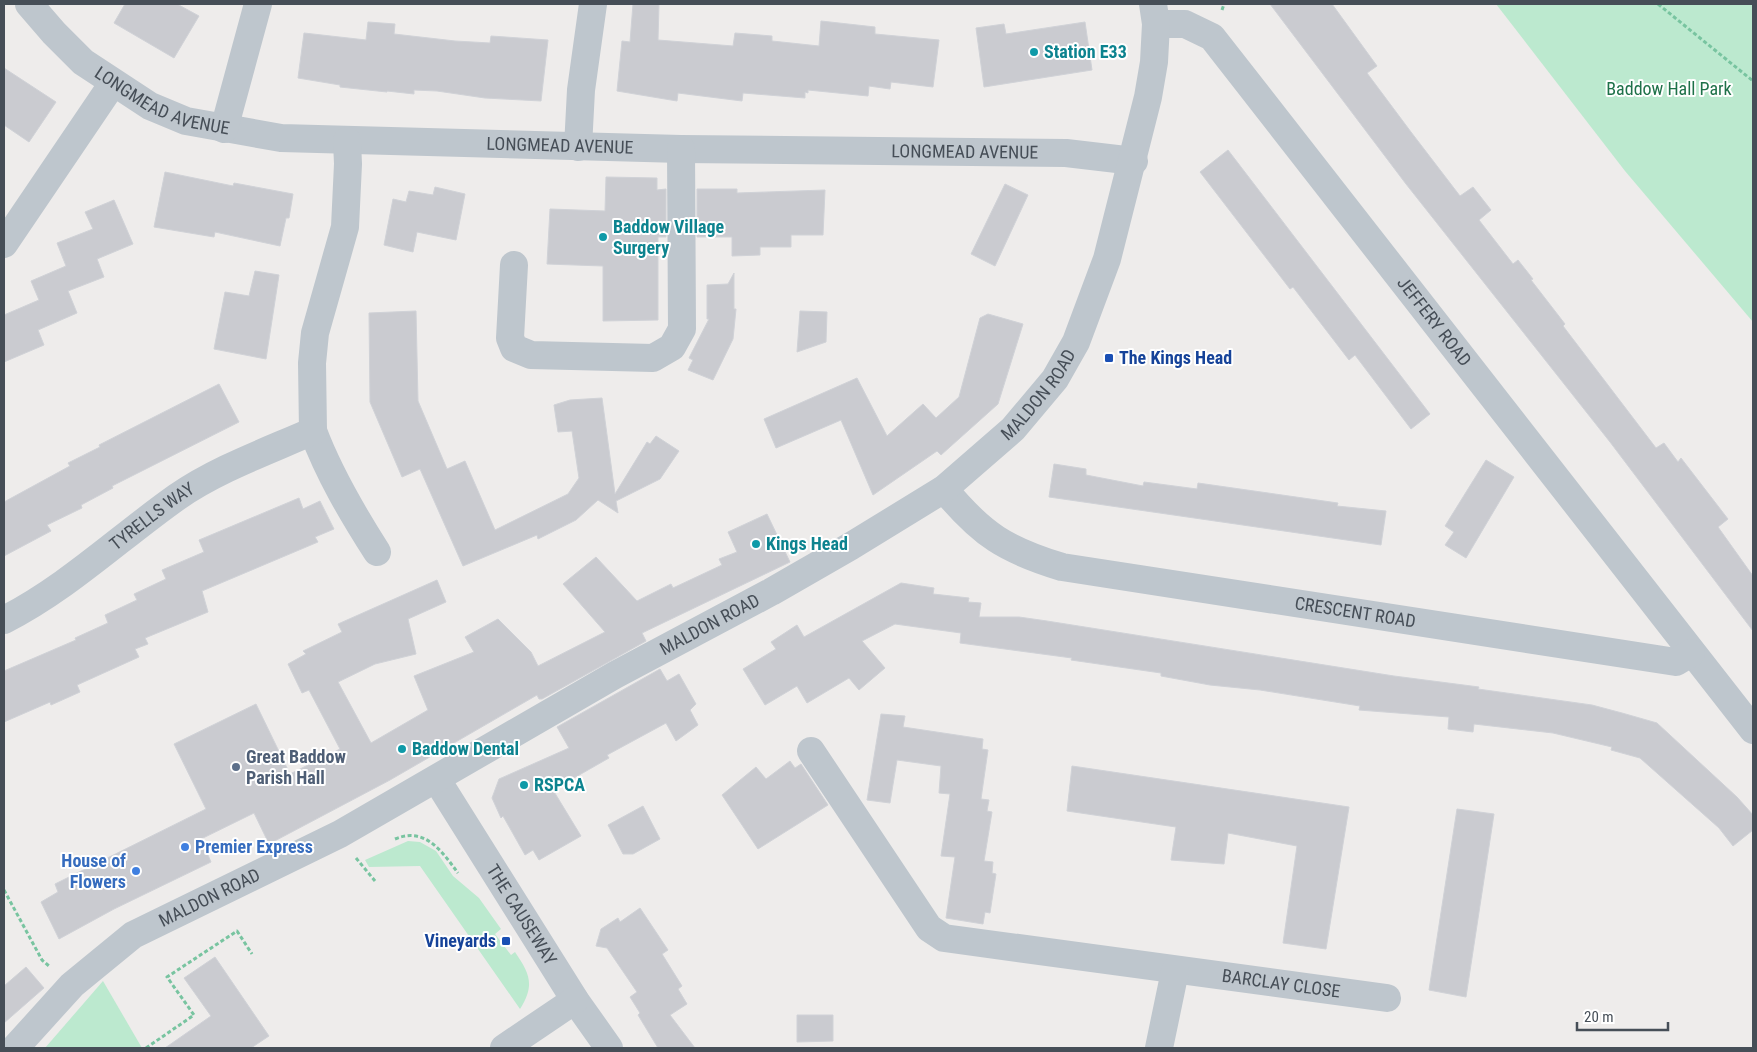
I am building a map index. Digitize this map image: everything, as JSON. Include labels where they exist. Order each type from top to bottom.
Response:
[{"type":"street","name":"LONGMEAD AVENUE","points":[[28,4],[83,62],[113,84],[150,106],[186,121],[281,138],[681,149],[1072,153],[1134,161]]},
{"type":"street","points":[[224,129],[258,4]]},
{"type":"street","points":[[578,147],[581,90],[593,4]]},
{"type":"street","name":"MALDON ROAD","points":[[15,1048],[72,985],[133,935],[331,839],[437,780],[615,675],[771,592],[852,546],[944,489],[1013,429],[1055,379],[1076,342],[1107,259],[1134,161],[1154,62],[1154,14]]},
{"type":"street","name":"JEFFERY ROAD","points":[[1154,14],[1185,24],[1212,37],[1691,653]]},
{"type":"street","points":[[4,244],[113,84]]},
{"type":"street","points":[[347,141],[348,164],[345,227],[315,332],[312,363],[313,431],[324,461],[356,519],[377,552]]},
{"type":"street","points":[[514,265],[510,338],[514,348],[531,355],[653,358],[672,348],[682,329],[681,149]]},
{"type":"street","name":"TYRELLS WAY","points":[[4,620],[34,605],[178,496],[223,472],[313,431]]},
{"type":"street","name":"CRESCENT ROAD","points":[[944,489],[968,518],[993,537],[1025,556],[1062,567],[1676,662],[1691,653]]},
{"type":"street","points":[[1691,653],[1753,730]]},
{"type":"street","name":"BARCLAY CLOSE","points":[[811,751],[929,928],[944,938],[1175,971],[1387,998]]},
{"type":"street","name":"THE CAUSEWAY","points":[[437,780],[575,1000],[609,1048]]},
{"type":"street","points":[[1159,1048],[1175,971]]},
{"type":"street","points":[[504,1048],[575,1000]]},
{"type":"path","points":[[1658,4],[1753,81]]},
{"type":"path","points":[[390,841],[398,837],[411,836],[437,845],[458,874]]},
{"type":"path","points":[[355,858],[364,854]]},
{"type":"path","points":[[358,862],[374,881]]},
{"type":"path","points":[[4,890],[42,960],[72,985]]},
{"type":"path","points":[[146,1048],[194,1015],[167,977],[237,931],[252,954]]},
{"type":"green space","name":"Baddow Hall Park","points":[[1496,4],[1753,4],[1753,322],[1625,171]]},
{"type":"green space","points":[[408,841],[420,842],[436,851],[453,876],[479,898],[501,929],[495,934],[511,955],[515,952],[529,980],[528,993],[520,1009],[420,866],[369,867],[365,860]]},
{"type":"green space","points":[[103,981],[142,1048],[45,1048]]},
{"type":"building","points":[[125,4],[177,4],[199,16],[174,58],[114,23]]},
{"type":"building","points":[[633,4],[659,4],[658,40],[733,46],[735,33],[772,36],[772,41],[819,46],[821,21],[875,27],[875,34],[939,40],[933,87],[891,82],[890,89],[869,86],[868,96],[808,90],[808,93],[805,92],[805,98],[743,93],[742,101],[678,93],[677,101],[617,91],[622,41],[630,42]]},
{"type":"building","points":[[1270,4],[1332,4],[1377,66],[1367,73],[1460,196],[1473,187],[1491,210],[1479,220],[1513,264],[1518,260],[1533,279],[1531,280],[1565,324],[1563,326],[1656,448],[1664,443],[1678,462],[1681,458],[1728,519],[1718,527],[1753,576],[1753,631],[1610,442],[1406,184]]},
{"type":"building","points":[[368,22],[395,24],[394,34],[455,41],[490,43],[491,36],[548,40],[541,101],[485,98],[437,91],[414,90],[414,94],[387,92],[340,87],[340,85],[298,78],[304,33],[366,40]]},
{"type":"building","name":"Station E33","points":[[1085,22],[1092,70],[984,87],[976,28],[1004,24],[1006,34]]},
{"type":"building","points":[[4,68],[56,102],[29,142],[4,125]]},
{"type":"building","points":[[1228,150],[1430,414],[1411,429],[1355,355],[1349,360],[1293,287],[1290,289],[1200,172]]},
{"type":"building","points":[[165,172],[233,186],[234,183],[293,194],[289,218],[286,218],[280,246],[215,232],[214,237],[154,227]]},
{"type":"building","name":"Baddow Village Surgery","points":[[606,177],[657,178],[657,190],[666,189],[666,237],[658,237],[658,320],[603,321],[603,266],[547,264],[550,209],[605,211]]},
{"type":"building","points":[[1005,184],[1028,195],[995,266],[971,254]]},
{"type":"building","points":[[435,187],[465,194],[456,240],[417,232],[413,252],[384,245],[393,199],[406,202],[409,191],[433,195]]},
{"type":"building","points":[[697,189],[737,189],[737,193],[825,190],[823,235],[791,235],[791,247],[760,247],[760,255],[732,256],[732,237],[697,237]]},
{"type":"building","points":[[114,200],[133,244],[97,259],[104,277],[68,291],[77,313],[38,330],[44,345],[4,362],[4,315],[39,300],[31,281],[66,266],[57,243],[93,229],[85,212]]},
{"type":"building","points":[[255,271],[279,275],[266,359],[214,349],[225,292],[249,296]]},
{"type":"building","points":[[734,273],[734,309],[736,309],[733,339],[713,380],[688,370],[693,360],[689,358],[709,319],[707,319],[707,285],[728,284]]},
{"type":"building","points":[[416,311],[418,401],[447,469],[465,461],[495,530],[568,494],[579,478],[572,431],[558,432],[554,405],[570,400],[602,398],[615,494],[647,442],[650,444],[656,436],[679,451],[660,479],[616,501],[618,513],[598,500],[576,520],[538,539],[537,535],[463,566],[420,469],[402,477],[370,402],[369,313]]},
{"type":"building","points":[[800,311],[827,312],[826,342],[797,352]]},
{"type":"building","points":[[988,314],[1023,324],[998,404],[941,455],[937,451],[873,495],[841,420],[776,448],[764,419],[857,378],[887,436],[923,404],[936,418],[959,397],[980,318]]},
{"type":"building","points":[[219,384],[239,422],[112,486],[113,488],[81,505],[82,508],[47,525],[51,531],[4,556],[4,502],[70,466],[68,463],[100,447],[99,445]]},
{"type":"building","points":[[1486,460],[1514,477],[1466,558],[1445,545],[1454,532],[1445,526]]},
{"type":"building","points":[[1054,464],[1086,469],[1086,475],[1143,486],[1144,482],[1197,489],[1198,483],[1338,503],[1337,506],[1386,511],[1381,545],[1049,497]]},
{"type":"building","points":[[299,498],[303,509],[320,501],[334,529],[315,537],[318,542],[202,591],[208,612],[145,638],[148,644],[135,649],[139,657],[77,685],[80,692],[51,705],[50,702],[4,722],[4,671],[76,640],[75,638],[108,623],[105,615],[137,600],[134,594],[166,579],[162,570],[204,552],[199,540]]},
{"type":"building","points":[[767,514],[790,562],[642,633],[646,641],[542,699],[539,699],[537,695],[390,780],[269,844],[254,813],[201,839],[211,862],[114,909],[59,939],[41,902],[58,892],[55,884],[206,809],[174,744],[256,704],[290,774],[340,749],[309,690],[302,693],[288,664],[306,654],[303,651],[342,632],[338,624],[437,580],[446,602],[408,619],[416,654],[375,664],[338,682],[371,743],[428,710],[414,676],[474,652],[465,637],[498,619],[531,652],[538,666],[605,632],[563,584],[596,557],[637,601],[671,584],[673,588],[722,565],[719,559],[737,552],[728,532]]},
{"type":"building","points":[[901,583],[934,588],[933,594],[969,598],[968,602],[981,603],[979,617],[1019,617],[1394,676],[1479,687],[1478,689],[1592,705],[1657,723],[1737,797],[1753,815],[1753,830],[1733,846],[1719,828],[1640,758],[1611,750],[1612,747],[1553,733],[1474,724],[1473,732],[1448,729],[1449,717],[1359,710],[1360,706],[1260,690],[1210,685],[1161,676],[1161,673],[1071,660],[1072,658],[960,643],[961,633],[895,624],[862,641],[885,668],[859,690],[849,678],[807,703],[797,686],[765,705],[743,669],[776,649],[771,642],[797,625],[804,637]]},
{"type":"building","points":[[660,669],[667,681],[679,674],[696,704],[690,710],[698,725],[676,741],[666,723],[607,755],[609,758],[553,790],[581,836],[539,860],[533,850],[525,855],[503,816],[501,818],[492,798],[499,779],[569,748],[557,727]]},
{"type":"building","points":[[881,714],[905,716],[903,727],[983,739],[982,749],[988,750],[981,799],[989,800],[987,811],[992,812],[984,861],[993,862],[992,873],[996,874],[990,913],[985,912],[983,924],[946,918],[955,857],[941,856],[950,794],[939,793],[941,766],[897,760],[890,803],[867,800]]},
{"type":"building","points":[[790,761],[795,768],[801,764],[828,805],[758,849],[722,795],[756,767],[766,779]]},
{"type":"building","points":[[1072,766],[1349,807],[1326,949],[1283,943],[1297,846],[1228,833],[1224,864],[1171,860],[1176,827],[1067,811]]},
{"type":"building","points":[[643,806],[660,839],[633,854],[623,854],[608,825]]},
{"type":"building","points":[[1457,809],[1494,814],[1466,997],[1429,990]]},
{"type":"building","points":[[640,908],[668,950],[662,954],[682,986],[678,989],[687,1004],[670,1015],[695,1048],[658,1048],[638,1015],[640,1013],[630,997],[637,992],[607,948],[596,946],[601,929],[618,918],[620,922]]},
{"type":"building","points":[[215,957],[269,1036],[251,1048],[165,1048],[211,1016],[184,978]]},
{"type":"building","points":[[26,967],[44,988],[4,1023],[4,986]]},
{"type":"building","points":[[797,1015],[833,1015],[833,1041],[797,1042]]},
{"type":"place","name":"Station E33","points":[[1034,52]]},
{"type":"place","name":"Baddow Village Surgery","points":[[603,237]]},
{"type":"place","name":"The Kings Head","points":[[1109,358]]},
{"type":"place","name":"Kings Head","points":[[756,544]]},
{"type":"place","name":"Baddow Dental","points":[[402,749]]},
{"type":"place","name":"Great Baddow Parish Hall","points":[[236,767]]},
{"type":"place","name":"RSPCA","points":[[524,785]]},
{"type":"place","name":"Premier Express","points":[[185,847]]},
{"type":"place","name":"House of Flowers","points":[[136,871]]},
{"type":"place","name":"Vineyards","points":[[506,941]]}]
